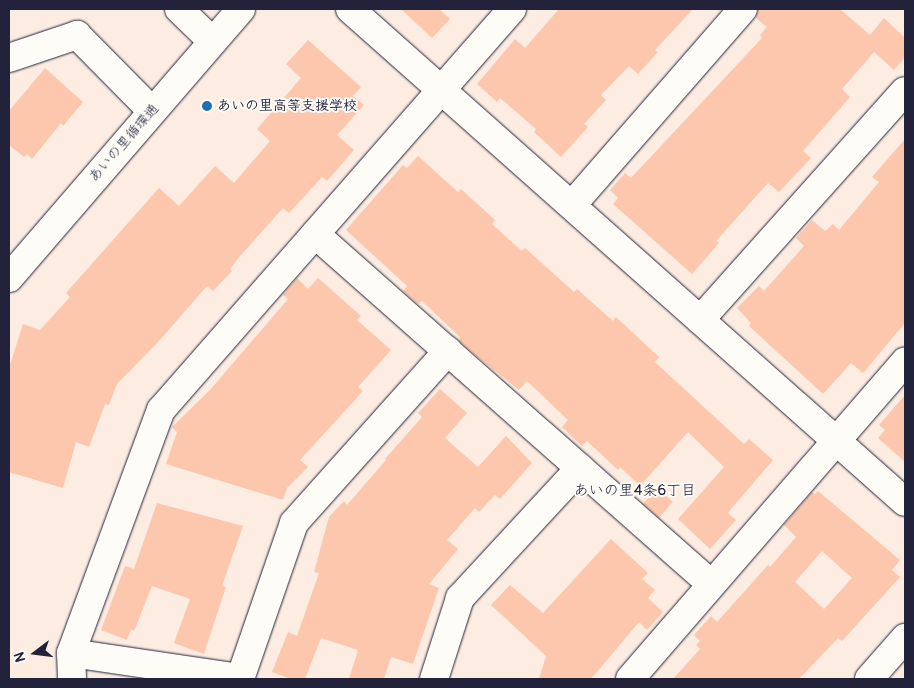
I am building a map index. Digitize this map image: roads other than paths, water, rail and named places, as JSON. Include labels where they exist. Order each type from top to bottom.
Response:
[{"type":"street","points":[[180,9],[213,42]]},
{"type":"street","name":"あいの里循環通","points":[[9,278],[242,9]]},
{"type":"street","points":[[350,9],[905,502]]},
{"type":"street","points":[[448,351],[294,523],[240,679],[72,666],[161,410],[512,9]]},
{"type":"street","points":[[572,205],[743,9]]},
{"type":"street","points":[[9,58],[77,36],[152,111]]},
{"type":"street","points":[[700,320],[905,91]]},
{"type":"street","points":[[315,234],[711,584]]},
{"type":"street","points":[[630,679],[905,361]]},
{"type":"street","points":[[434,679],[460,598],[580,468]]},
{"type":"street","points":[[870,679],[905,638]]},
{"type":"place","name":"あいの里高等支援学校","points":[[207,106]]},
{"type":"district","name":"あいの里4条6丁目","points":[[635,491]]}]
